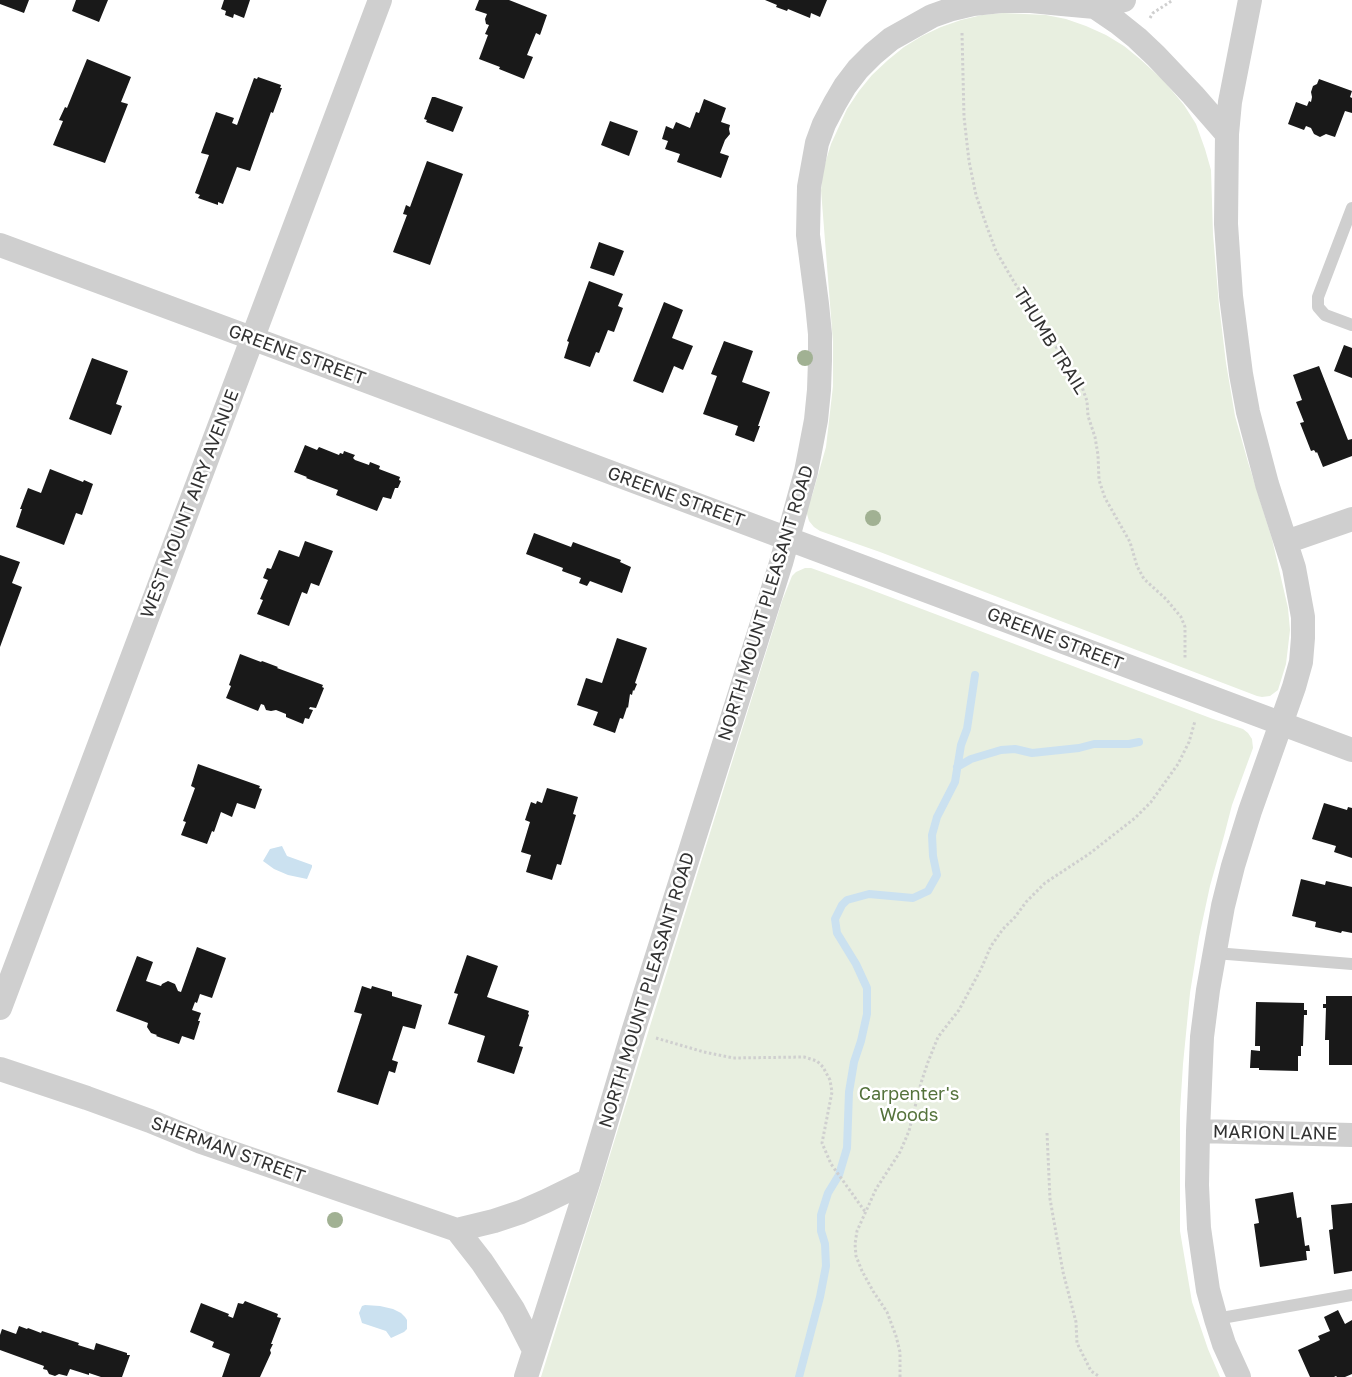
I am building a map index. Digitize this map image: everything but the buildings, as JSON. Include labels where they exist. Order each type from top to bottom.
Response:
[{"type":"street","name":"WEST MOUNT AIRY AVENUE","points":[[0,1008],[380,0]]},
{"type":"street","name":"NORTH MOUNT PLEASANT ROAD","points":[[526,1377],[590,1180],[633,1032],[788,539],[808,463],[816,420],[819,390],[820,334],[808,236],[809,187],[817,143],[824,124],[845,86],[873,54],[891,39],[945,12],[973,4],[1000,1],[1031,1],[1095,7],[1124,0]]},
{"type":"street","points":[[1239,1377],[1224,1344],[1208,1290],[1199,1228],[1197,1185],[1202,1037],[1215,953],[1233,866],[1250,811],[1294,687],[1303,638],[1303,617],[1294,568],[1267,484],[1248,412],[1231,296],[1226,224],[1227,134],[1230,102],[1250,0]]},
{"type":"street","points":[[1095,7],[1137,38],[1156,56],[1227,134]]},
{"type":"street","name":"GREENE STREET","points":[[0,245],[1352,750]]},
{"type":"street","points":[[1286,542],[1352,519]]},
{"type":"street","name":"SHERMAN STREET","points":[[0,1069],[87,1098],[201,1142],[457,1230]]},
{"type":"street","name":"MARION LANE","points":[[1198,1131],[1352,1134]]},
{"type":"street","points":[[534,1350],[513,1309],[482,1262],[457,1230],[494,1221],[520,1212],[590,1180]]},
{"type":"lane","points":[[1352,208],[1318,297],[1318,307],[1325,315],[1352,325]]},
{"type":"lane","points":[[1215,953],[1352,964]]},
{"type":"lane","points":[[1216,1319],[1352,1295]]},
{"type":"path","name":"THUMB TRAIL","points":[[962,33],[964,117],[969,161],[976,195],[987,227],[996,251],[1014,282],[1082,387],[1087,401],[1088,416],[1096,438],[1099,480],[1105,498],[1130,542],[1137,566],[1144,579],[1182,617],[1186,627],[1185,660]]},
{"type":"path","points":[[900,1377],[900,1352],[896,1336],[887,1312],[862,1271],[856,1256],[855,1244],[857,1231],[876,1189],[900,1152],[909,1132],[921,1084],[938,1037],[958,1010],[981,969],[991,946],[1003,929],[1045,882],[1089,854],[1135,818],[1151,802],[1178,764],[1189,742],[1196,721]]},
{"type":"path","points":[[633,1032],[733,1058],[804,1057],[816,1061],[823,1067],[830,1080],[832,1092],[822,1143],[831,1164],[866,1213]]},
{"type":"path","points":[[1047,1133],[1050,1198],[1063,1272],[1076,1322],[1077,1343],[1091,1371],[1100,1377]]},
{"type":"green space","points":[[1003,13],[1046,15],[1066,19],[1106,35],[1124,46],[1163,80],[1184,105],[1196,124],[1211,170],[1213,234],[1219,305],[1235,416],[1272,539],[1288,608],[1290,630],[1286,664],[1278,690],[1270,696],[1257,696],[880,552],[820,531],[809,521],[807,506],[812,496],[826,447],[833,386],[833,342],[821,190],[823,170],[831,144],[847,109],[859,91],[872,75],[904,47],[941,27],[961,20]]},
{"type":"green space","name":"Carpenter's Woods","points":[[805,568],[811,568],[861,586],[1243,729],[1252,739],[1253,748],[1232,805],[1210,886],[1199,937],[1190,993],[1180,1111],[1180,1231],[1192,1302],[1220,1377],[541,1377],[782,601],[792,576]]},
{"type":"water","points":[[282,846],[287,856],[312,865],[307,879],[288,875],[274,869],[263,861],[270,849]]},
{"type":"water","points":[[362,1306],[380,1306],[401,1313],[407,1320],[407,1329],[391,1338],[386,1331],[362,1323],[359,1313]]},
{"type":"waterway","points":[[799,1377],[826,1266],[825,1244],[821,1231],[821,1215],[828,1193],[839,1175],[847,1148],[849,1092],[854,1062],[867,1014],[867,988],[856,964],[837,933],[835,919],[842,905],[847,900],[869,894],[913,898],[928,891],[937,875],[933,856],[932,835],[937,817],[955,782],[961,745],[967,729],[975,675]]},
{"type":"waterway","points":[[957,767],[971,759],[1001,750],[1015,749],[1032,753],[1079,748],[1094,744],[1129,744],[1139,742]]}]
